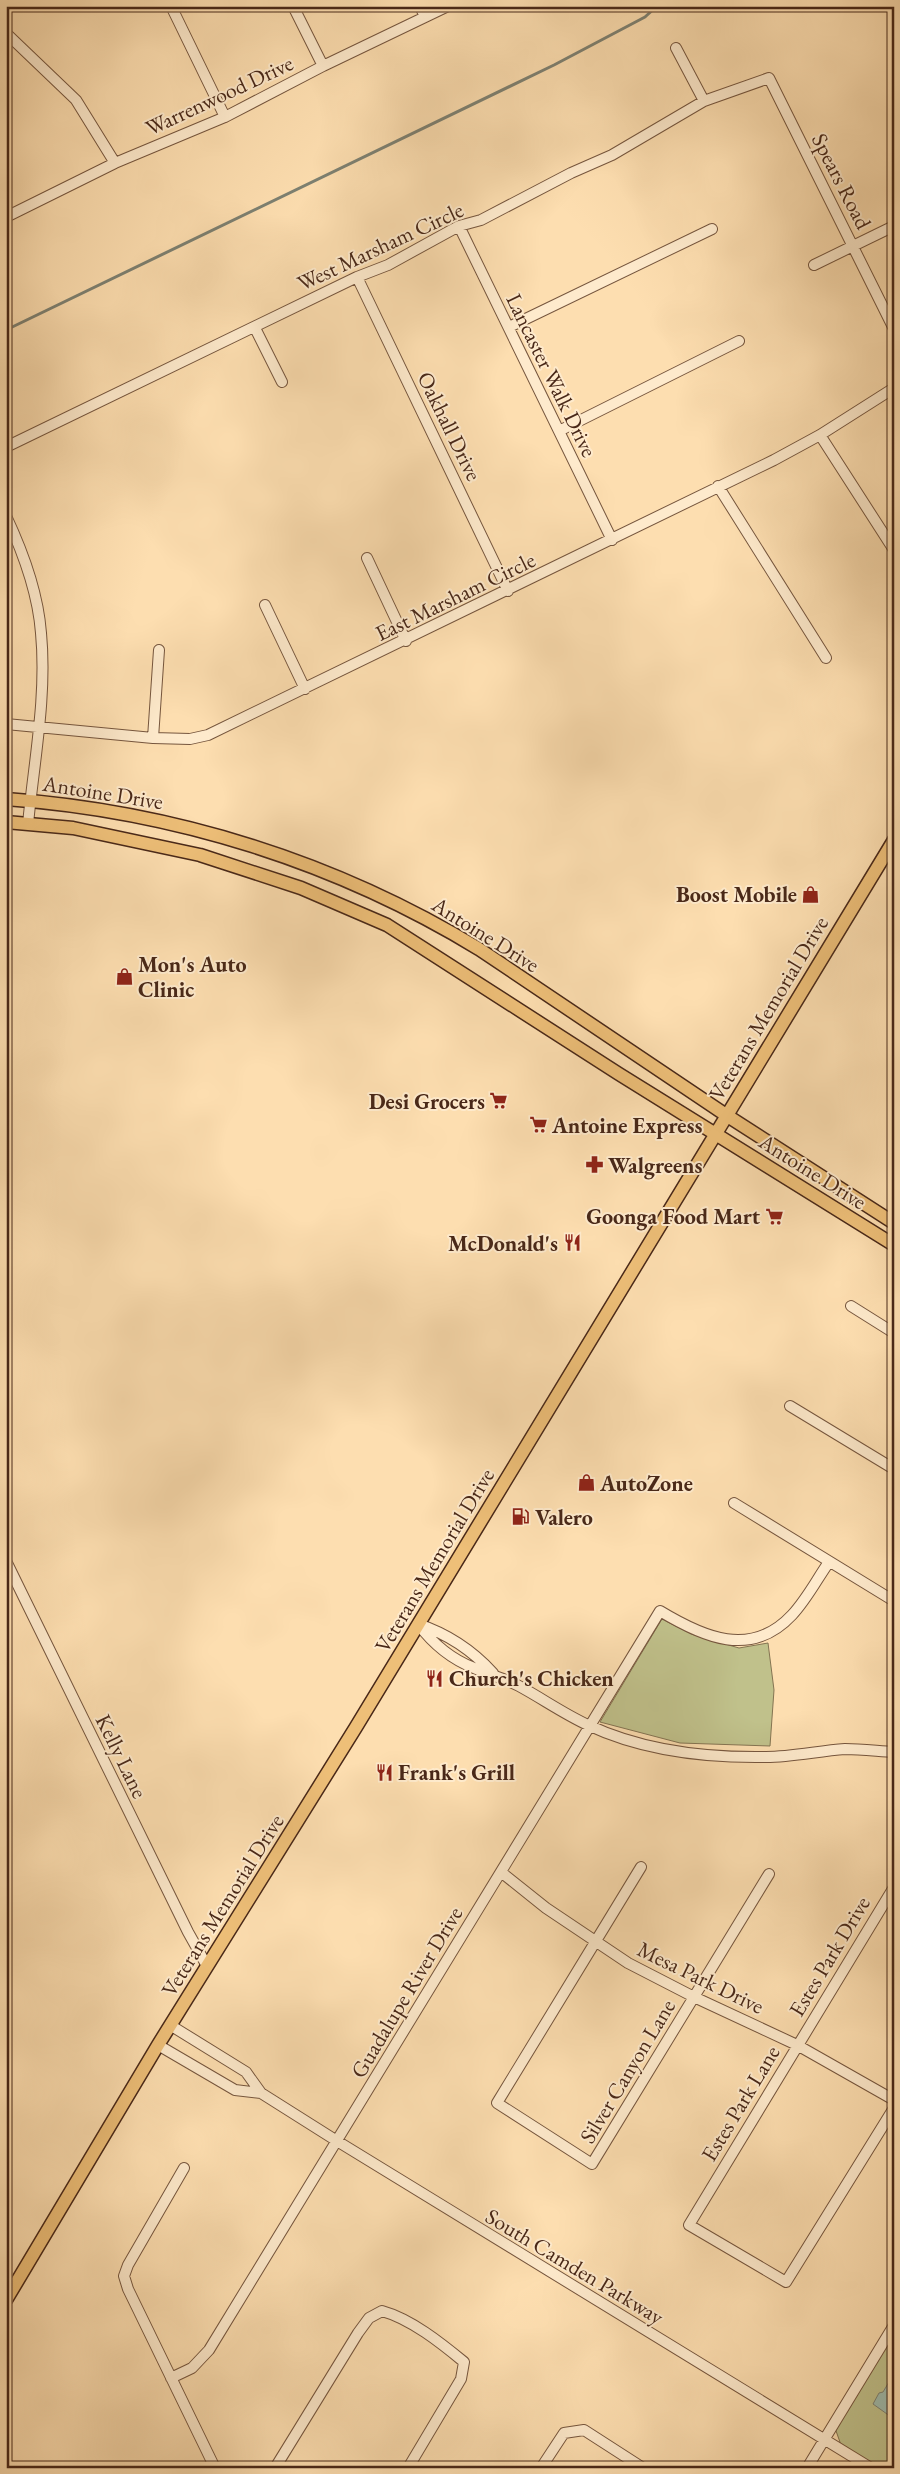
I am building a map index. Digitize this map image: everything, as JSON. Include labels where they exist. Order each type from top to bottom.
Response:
[{"type":"main road","name":"Antoine Drive","points":[[6,799],[96,808],[163,821],[278,854],[364,887],[441,926],[479,949],[726,1115],[894,1224]]},
{"type":"main road","name":"Antoine Drive","points":[[6,822],[73,828],[200,855],[301,888],[386,926],[890,1242]]},
{"type":"main road","name":"Veterans Memorial Drive","points":[[6,2300],[170,2025],[418,1624],[894,840]]},
{"type":"main road","points":[[890,1242],[894,1229]]},
{"type":"street","points":[[171,6],[225,117]]},
{"type":"street","points":[[293,6],[323,66]]},
{"type":"street","points":[[420,6],[425,17]]},
{"type":"street","name":"Warrenwood Drive","points":[[7,215],[115,163],[225,117],[323,66],[448,6]]},
{"type":"street","points":[[6,33],[76,100],[115,163]]},
{"type":"street","points":[[676,48],[704,102]]},
{"type":"street","name":"West Marsham Circle","points":[[6,447],[255,328],[357,276],[388,265],[459,226],[481,220],[570,173],[612,155],[704,102],[769,78]]},
{"type":"street","name":"Spears Road","points":[[769,78],[894,329]]},
{"type":"street","name":"Lancaster Walk Drive","points":[[459,226],[612,540]]},
{"type":"street","points":[[814,265],[894,226]]},
{"type":"street","points":[[509,327],[712,229]]},
{"type":"street","name":"Oakhall Drive","points":[[357,276],[508,591]]},
{"type":"street","points":[[255,328],[282,382]]},
{"type":"street","points":[[559,431],[739,341]]},
{"type":"street","name":"East Marsham Circle","points":[[6,724],[153,738],[200,738],[230,726],[406,641],[774,460],[820,435],[894,388]]},
{"type":"street","points":[[820,435],[894,550]]},
{"type":"street","points":[[718,486],[826,658]]},
{"type":"street","points":[[6,516],[24,560],[40,623],[42,657],[39,727],[28,824]]},
{"type":"street","points":[[367,558],[406,641]]},
{"type":"street","points":[[265,605],[305,689]]},
{"type":"street","points":[[153,738],[159,650]]},
{"type":"street","points":[[851,1306],[894,1333]]},
{"type":"street","points":[[790,1406],[894,1469]]},
{"type":"street","points":[[734,1503],[894,1601]]},
{"type":"street","name":"Kelly Lane","points":[[6,1561],[188,1932],[207,1966]]},
{"type":"street","name":"Guadalupe River Drive","points":[[171,2378],[192,2368],[210,2350],[660,1611],[700,1634],[719,1639],[738,1640],[764,1634],[780,1626],[794,1613],[829,1562]]},
{"type":"street","points":[[418,1624],[436,1630],[456,1641],[479,1658],[492,1673]]},
{"type":"street","points":[[418,1624],[429,1639],[448,1654],[474,1669],[492,1673],[519,1686],[590,1726],[655,1748],[715,1756],[766,1757],[847,1749],[894,1752]]},
{"type":"street","points":[[594,1942],[642,1867]]},
{"type":"street","name":"Mesa Park Drive","points":[[501,1872],[546,1908],[628,1963],[694,1997],[797,2045],[894,2100]]},
{"type":"street","name":"Silver Canyon Lane","points":[[594,1942],[497,2103],[592,2164],[769,1874]]},
{"type":"street","name":"Estes Park Drive","points":[[797,2045],[894,1887]]},
{"type":"street","name":"South Camden Parkway","points":[[170,2025],[246,2072],[261,2093],[871,2468]]},
{"type":"street","name":"South Camden Parkway","points":[[158,2045],[235,2090],[261,2093]]},
{"type":"street","name":"Estes Park Lane","points":[[797,2045],[689,2225],[786,2282],[894,2108]]},
{"type":"street","points":[[184,2168],[128,2265],[124,2276],[128,2289],[215,2468]]},
{"type":"street","points":[[275,2468],[369,2318],[382,2311],[395,2315],[443,2344],[464,2362],[461,2379],[408,2468]]},
{"type":"street","points":[[807,2468],[894,2325]]},
{"type":"street","points":[[541,2468],[564,2433],[584,2430],[643,2468]]},
{"type":"green space","points":[[662,1619],[691,1634],[739,1648],[768,1643],[774,1690],[770,1746],[680,1743],[600,1722]]},
{"type":"green space","points":[[894,2335],[894,2468],[878,2468],[841,2445],[835,2428]]},
{"type":"shaded area","points":[[889,2382],[894,2386],[894,2391],[890,2395],[894,2402],[894,2419],[873,2404],[879,2393],[883,2392]]},
{"type":"waterway","points":[[6,330],[554,65],[645,17],[657,6]]},
{"type":"place","name":"Boost Mobile","points":[[811,894]]},
{"type":"place","name":"Mon's Auto Clinic","points":[[124,977]]},
{"type":"place","name":"Desi Grocers","points":[[499,1101]]},
{"type":"place","name":"Antoine Express","points":[[538,1125]]},
{"type":"place","name":"Walgreens","points":[[594,1165]]},
{"type":"place","name":"Goonga Food Mart","points":[[774,1216]]},
{"type":"place","name":"McDonald's","points":[[572,1243]]},
{"type":"place","name":"AutoZone","points":[[586,1483]]},
{"type":"place","name":"Valero","points":[[521,1517]]},
{"type":"place","name":"Church's Chicken","points":[[435,1678]]},
{"type":"place","name":"Frank's Grill","points":[[384,1772]]}]
